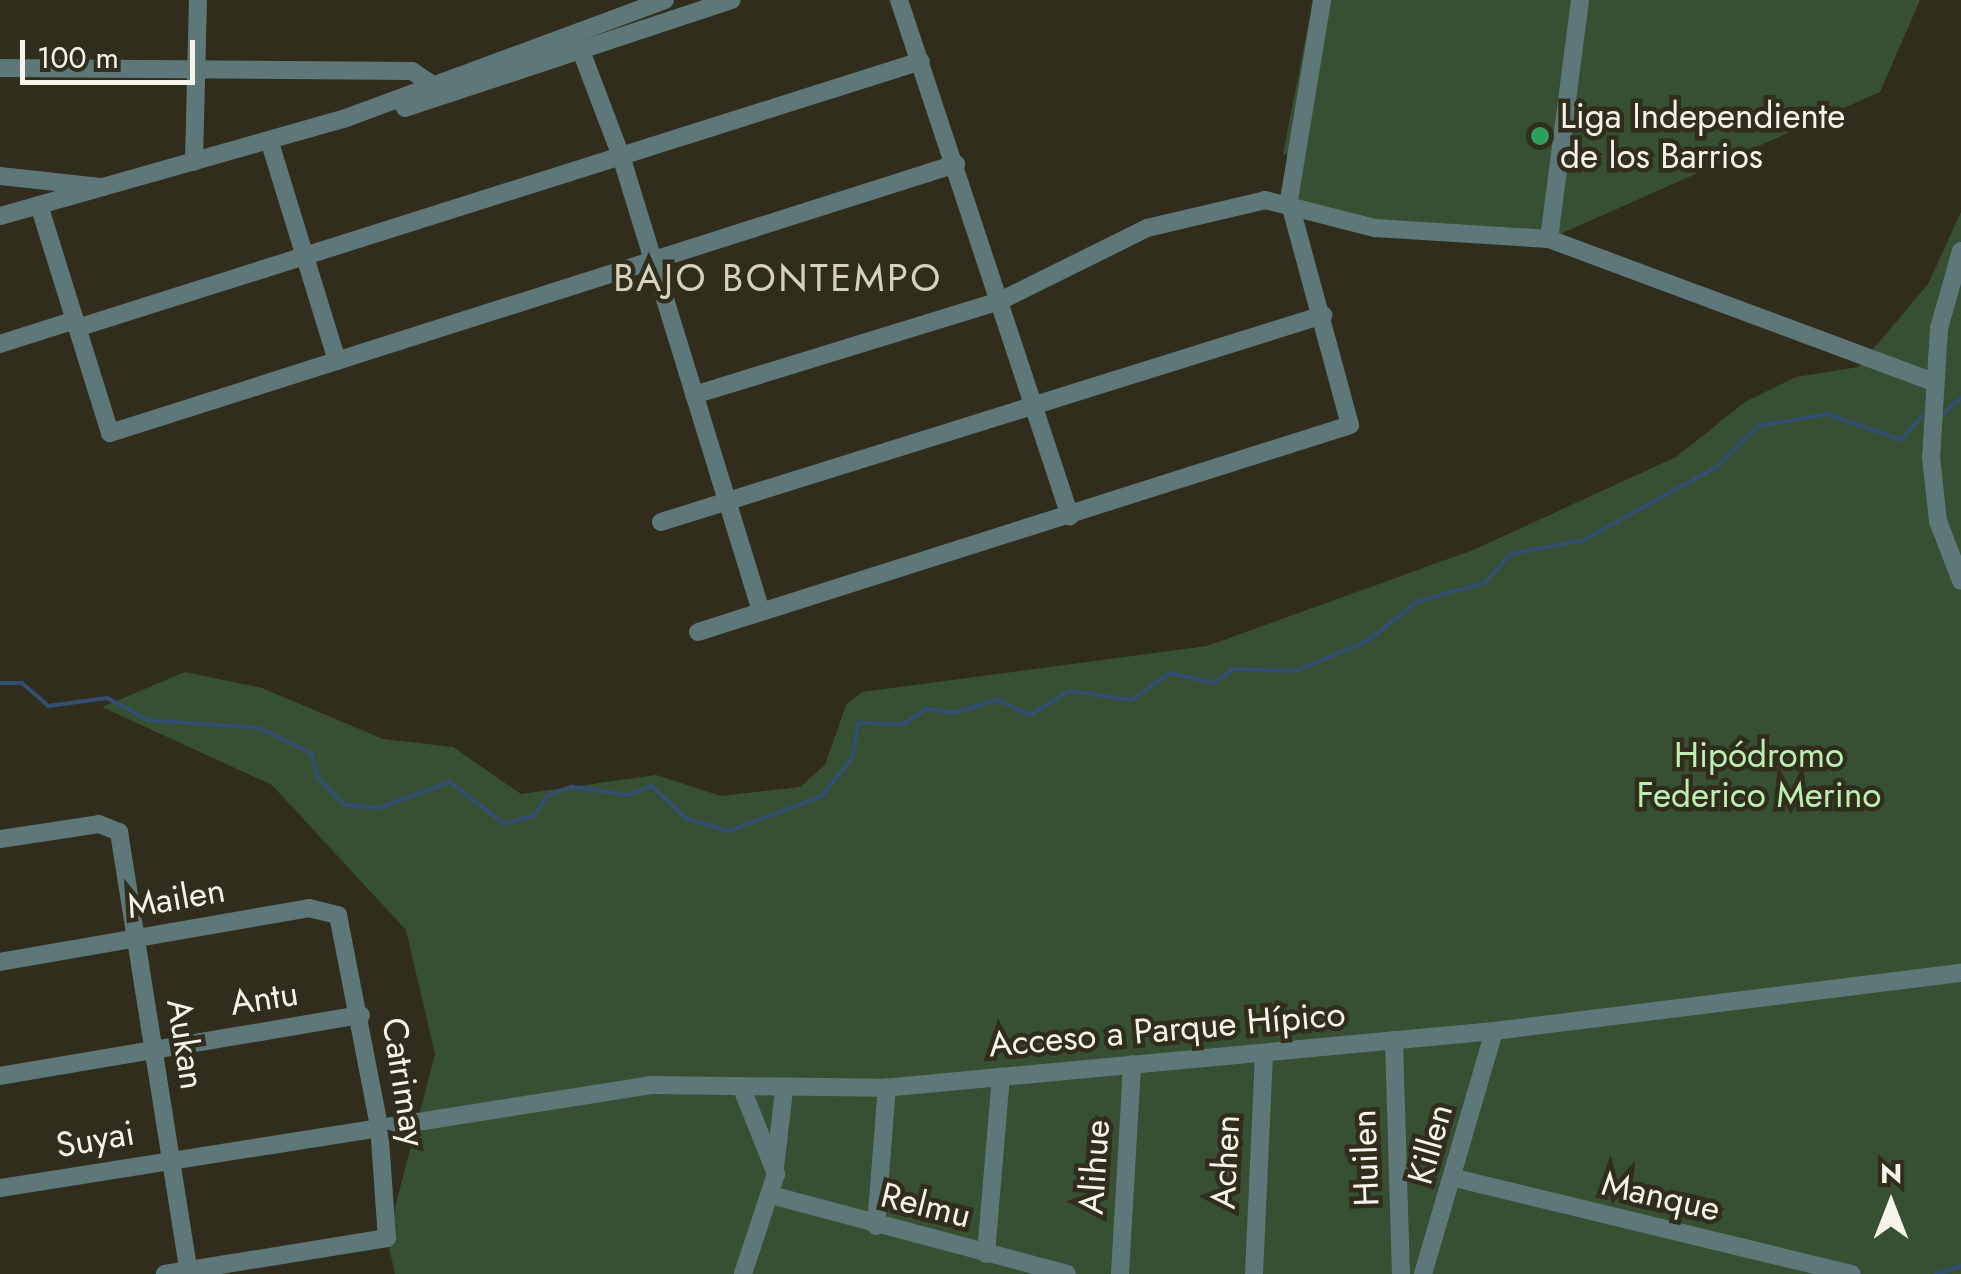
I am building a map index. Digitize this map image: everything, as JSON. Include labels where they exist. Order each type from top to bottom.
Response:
[{"type":"street","points":[[194,162],[198,0]]},
{"type":"street","points":[[368,110],[404,108],[579,42],[665,0]]},
{"type":"street","points":[[0,216],[270,143],[433,85],[732,0]]},
{"type":"street","points":[[899,0],[1002,300],[1070,516]]},
{"type":"street","points":[[698,632],[1350,426],[1323,315],[1294,241],[1289,200],[1322,0]]},
{"type":"street","points":[[1549,239],[1580,0]]},
{"type":"street","points":[[579,42],[622,156],[761,611]]},
{"type":"street","points":[[0,344],[305,256],[921,61]]},
{"type":"street","points":[[0,68],[196,73],[412,71],[433,85]]},
{"type":"street","points":[[270,143],[337,362]]},
{"type":"street","points":[[39,205],[110,433],[656,266],[956,164]]},
{"type":"street","points":[[0,176],[103,187]]},
{"type":"street","points":[[694,394],[1002,300],[1146,228],[1289,200],[1374,228],[1549,239],[1934,382]]},
{"type":"street","points":[[1961,251],[1934,382],[1934,494],[1961,581]]},
{"type":"street","points":[[662,522],[728,498],[1323,315]]},
{"type":"street","name":"Aukan","points":[[0,839],[113,826],[137,938],[189,1272]]},
{"type":"street","name":"Mailen","points":[[0,962],[324,907],[346,936]]},
{"type":"street","name":"Catrimay","points":[[189,1272],[387,1238],[378,1125],[346,936]]},
{"type":"street","name":"Acceso a Parque Hípico","points":[[378,1125],[650,1086],[784,1090],[887,1087],[1494,1031],[1961,973]]},
{"type":"street","name":"Antu","points":[[0,1076],[360,1015]]},
{"type":"street","name":"Killen","points":[[1423,1274],[1456,1178],[1494,1031]]},
{"type":"street","name":"Huilen","points":[[1394,1040],[1402,1274]]},
{"type":"street","name":"Achen","points":[[1254,1274],[1264,1053]]},
{"type":"street","name":"Alihue","points":[[1120,1274],[1132,1064]]},
{"type":"street","points":[[986,1254],[1000,1077]]},
{"type":"street","points":[[741,1086],[775,1169]]},
{"type":"street","points":[[876,1226],[887,1087]]},
{"type":"street","points":[[743,1274],[771,1195],[784,1090]]},
{"type":"street","name":"Suyai","points":[[0,1188],[378,1125]]},
{"type":"street","name":"Manque","points":[[1456,1178],[1852,1274]]},
{"type":"street","name":"Relmu","points":[[771,1195],[1067,1274]]},
{"type":"street","points":[[165,1274],[189,1272]]},
{"type":"green space","name":"Liga Independiente de los Barrios","points":[[1313,0],[1920,0],[1880,92],[1549,239],[1375,228],[1289,200],[1295,157],[1283,154]]},
{"type":"green space","name":"Hipódromo Federico Merino","points":[[1961,212],[1961,1274],[395,1274],[387,1238],[435,1054],[406,930],[272,785],[102,707],[185,672],[262,688],[383,739],[453,747],[521,794],[656,775],[721,796],[800,787],[825,765],[846,705],[862,692],[1207,646],[1473,550],[1676,457],[1745,402],[1796,377],[1858,367],[1928,284]]},
{"type":"waterway","points":[[1942,415],[1961,398]]},
{"type":"waterway","points":[[0,683],[22,683],[48,706],[107,698],[148,720],[259,728],[311,753],[318,778],[345,805],[379,808],[450,782],[504,824],[535,815],[547,796],[571,787],[628,795],[652,786],[685,818],[729,831],[822,796],[852,758],[858,723],[903,724],[927,709],[953,713],[997,700],[1030,715],[1069,691],[1131,700],[1170,673],[1213,683],[1234,669],[1296,671],[1367,641],[1418,601],[1484,583],[1511,554],[1584,540],[1716,467],[1758,426],[1827,414],[1901,440],[1922,416]]},
{"type":"waterway","points":[[1936,1274],[1961,1266]]},
{"type":"place","name":"Liga Independiente de los Barrios","points":[[1540,136]]},
{"type":"district","name":"BAJO BONTEMPO","points":[[778,278]]}]
